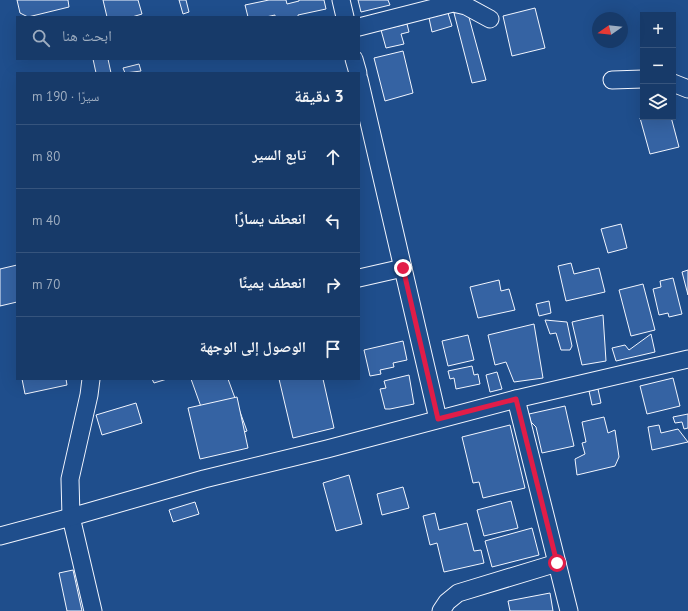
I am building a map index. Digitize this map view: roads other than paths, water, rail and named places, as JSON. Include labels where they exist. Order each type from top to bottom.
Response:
[{"type":"street","points":[[341,0],[345,16]]},
{"type":"street","points":[[360,27],[453,3],[466,6],[490,20]]},
{"type":"street","points":[[354,60],[358,72]]},
{"type":"street","points":[[612,80],[640,79]]},
{"type":"street","points":[[360,83],[438,419]]},
{"type":"street","points":[[676,84],[688,89]]},
{"type":"street","points":[[360,278],[403,268]]},
{"type":"street","points":[[0,536],[204,479],[327,449],[516,399],[688,359]]},
{"type":"street","points":[[91,380],[89,395],[70,479],[71,517],[93,611]]},
{"type":"street","points":[[516,399],[569,611]]},
{"type":"street","points":[[441,611],[447,602],[458,593],[557,563]]}]
